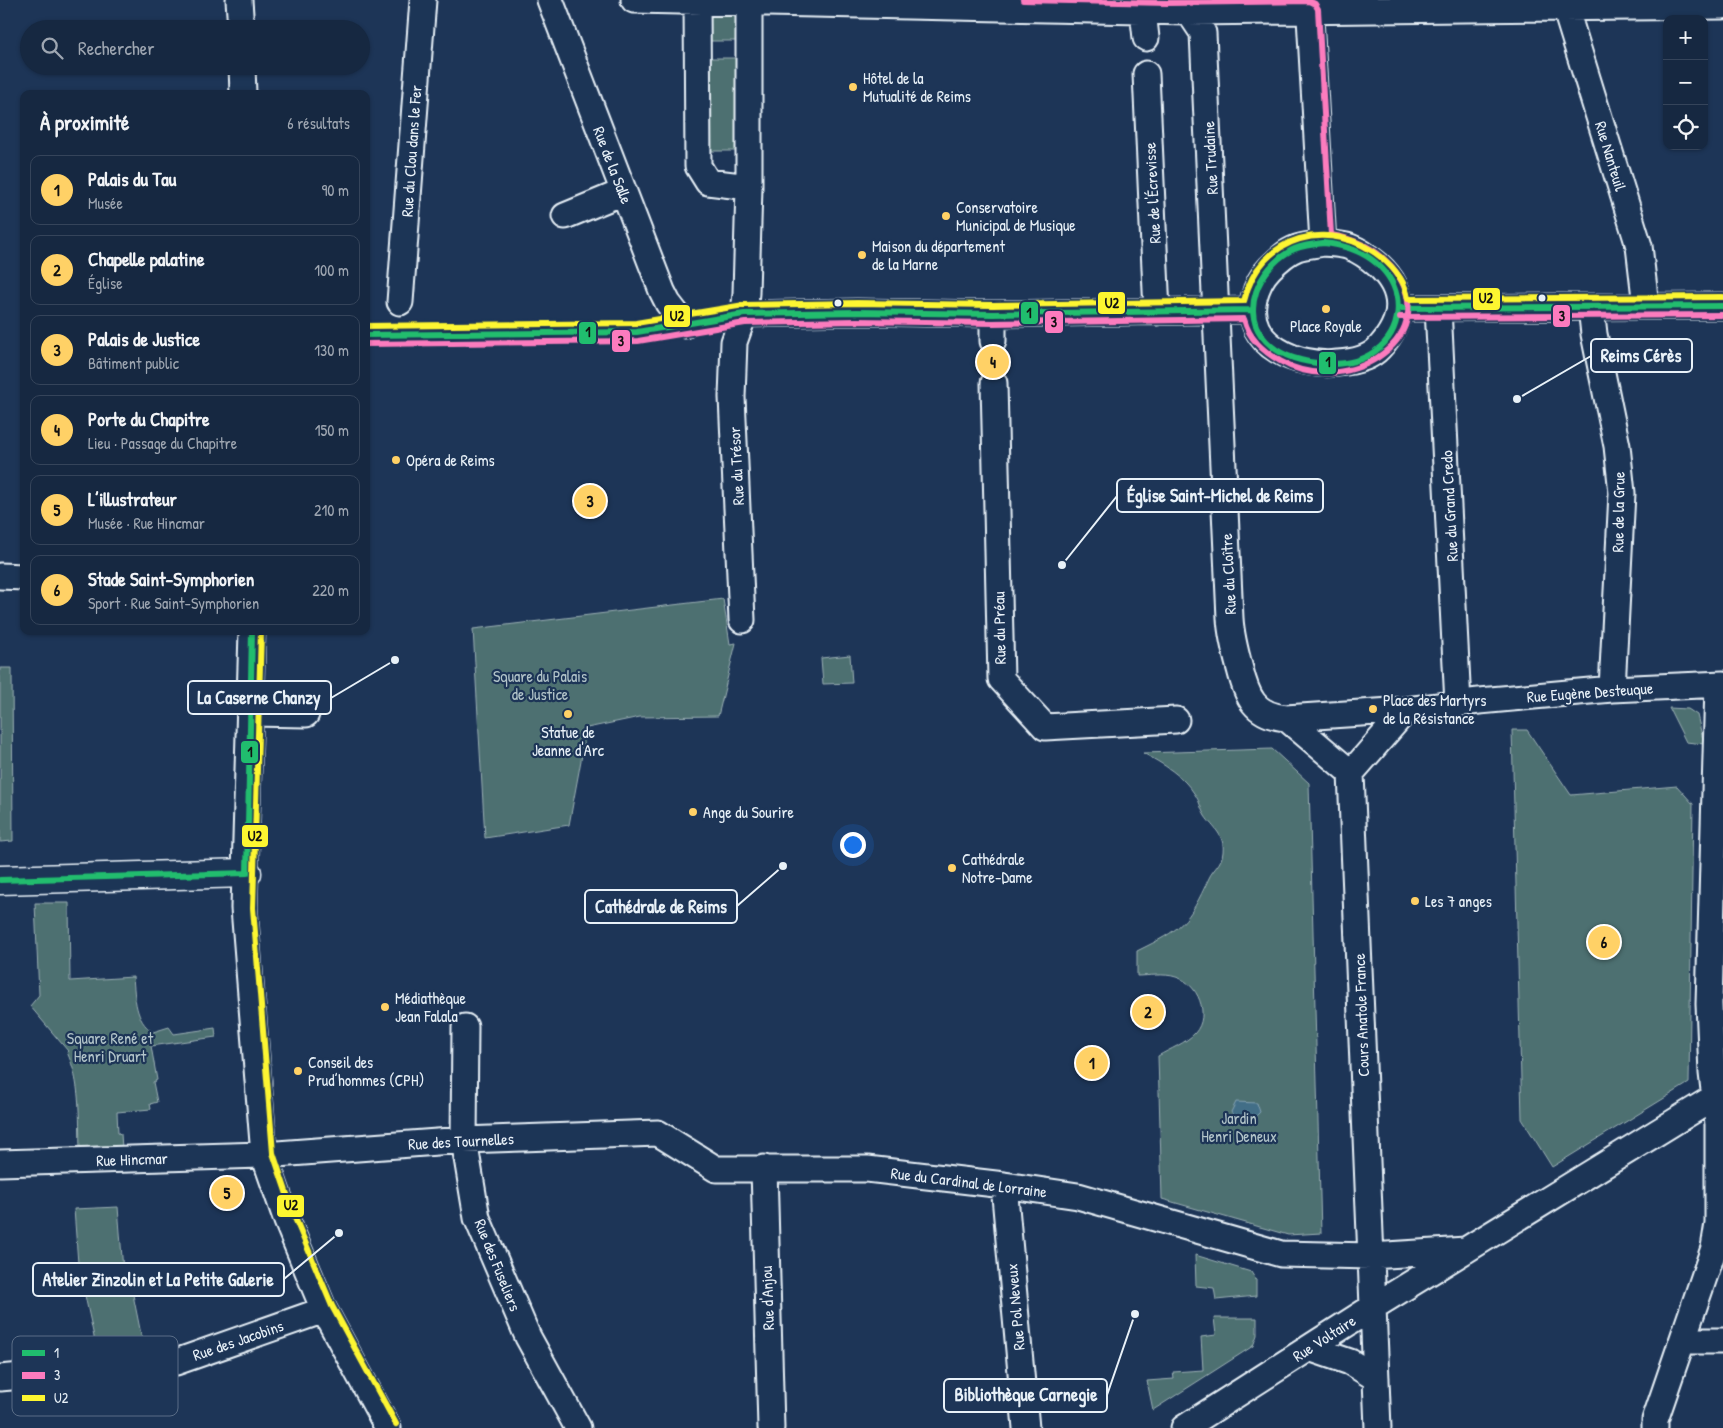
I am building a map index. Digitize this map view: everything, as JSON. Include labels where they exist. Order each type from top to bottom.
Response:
[{"type":"street","points":[[240,0],[241,20]]},
{"type":"street","name":"Rue du Clou dans le Fer","points":[[400,302],[423,0]]},
{"type":"street","name":"Rue de la Salle","points":[[550,0],[623,192],[668,303],[685,325]]},
{"type":"street","points":[[634,0],[1143,11],[1184,6],[1565,7],[1681,2],[1723,6]]},
{"type":"street","points":[[697,1],[698,166],[708,182],[749,187]]},
{"type":"street","name":"Rue du Trésor","points":[[742,620],[732,397],[735,336],[744,314],[749,187],[749,1]]},
{"type":"street","points":[[1309,5],[1323,243]]},
{"type":"street","name":"Rue Trudaine","points":[[1184,6],[1203,33],[1217,310]]},
{"type":"street","name":"Rue Nanteuil","points":[[1565,7],[1639,246],[1646,306]]},
{"type":"street","points":[[1143,11],[1146,38]]},
{"type":"street","name":"Rue de l'Écrevisse","points":[[1146,74],[1157,312]]},
{"type":"street","points":[[242,75],[243,90]]},
{"type":"street","points":[[565,216],[623,192]]},
{"type":"street","points":[[1323,243],[1349,246],[1368,256],[1396,287],[1400,308],[1392,333],[1377,350],[1357,361],[1324,365],[1295,360],[1273,347],[1257,330],[1251,310],[1256,290],[1264,274],[1281,257],[1298,247],[1323,243]]},
{"type":"street","points":[[1400,308],[1723,306]]},
{"type":"street","name":"Rue de la Grue","points":[[1591,307],[1594,334],[1617,446],[1622,493],[1612,689]]},
{"type":"street","name":"Rue du Grand Credo","points":[[1438,308],[1458,704]]},
{"type":"street","name":"Rue du Cloître","points":[[1217,310],[1232,643],[1245,691],[1261,711],[1271,717],[1286,718]]},
{"type":"street","points":[[744,314],[857,312],[993,314],[1251,310]]},
{"type":"street","points":[[993,314],[993,341]]},
{"type":"street","name":"Rue du Préau","points":[[994,390],[1001,679],[1045,727],[1176,720]]},
{"type":"street","points":[[0,576],[20,577]]},
{"type":"street","points":[[252,635],[247,873],[244,908],[264,1155],[287,1221],[324,1310],[388,1428]]},
{"type":"street","points":[[1655,1428],[1655,1420],[1714,1248],[1718,1223],[1719,1094],[1710,1004],[1720,685]]},
{"type":"street","name":"Rue Eugène Desteuque","points":[[1458,704],[1612,689],[1720,685]]},
{"type":"street","points":[[1286,718],[1406,710],[1458,704]]},
{"type":"street","points":[[1286,718],[1352,773],[1406,710]]},
{"type":"street","points":[[250,713],[306,714]]},
{"type":"street","name":"Cours Anatole France","points":[[1352,773],[1378,1428]]},
{"type":"street","points":[[0,880],[247,873]]},
{"type":"street","name":"Rue des Fuseliers","points":[[465,1027],[464,1140],[477,1218],[528,1337],[578,1428]]},
{"type":"street","name":"Rue Voltaire","points":[[1184,1428],[1373,1307],[1719,1094]]},
{"type":"street","name":"Rue du Cardinal de Lorraine","points":[[658,1133],[716,1169],[867,1169],[1004,1185],[1078,1196],[1281,1254],[1371,1256]]},
{"type":"street","name":"Rue des Tournelles","points":[[264,1155],[464,1140],[658,1133]]},
{"type":"street","name":"Rue Hincmar","points":[[0,1163],[264,1155]]},
{"type":"street","name":"Rue d'Anjou","points":[[764,1168],[771,1428]]},
{"type":"street","name":"Rue Pol Neveux","points":[[1004,1185],[1026,1428]]},
{"type":"street","name":"Rue Voltaire","points":[[1371,1256],[1466,1250]]},
{"type":"street","name":"Rue des Jacobins","points":[[178,1361],[324,1310]]},
{"type":"street","points":[[1683,1341],[1723,1341]]},
{"type":"street","points":[[1309,1348],[1350,1362],[1376,1378]]},
{"type":"green space","points":[[706,10],[746,11],[746,41],[706,41]]},
{"type":"green space","points":[[705,58],[745,58],[746,151],[706,151]]},
{"type":"green space","name":"Square du Palais de Justice","points":[[723,599],[730,644],[736,643],[718,716],[640,717],[587,728],[569,825],[485,838],[473,629]]},
{"type":"green space","points":[[850,655],[852,683],[823,684],[821,658]]},
{"type":"green space","points":[[0,668],[12,668],[13,841],[0,842]]},
{"type":"green space","points":[[1669,708],[1688,709],[1697,715],[1704,744],[1686,742]]},
{"type":"green space","points":[[1512,730],[1527,730],[1571,795],[1677,786],[1693,804],[1689,1083],[1552,1167],[1522,1119]]},
{"type":"green space","name":"Jardin Henri Deneux","points":[[1272,749],[1309,783],[1321,1233],[1288,1235],[1162,1199],[1158,1056],[1183,1043],[1195,1033],[1200,1026],[1202,1009],[1196,993],[1184,980],[1167,975],[1137,976],[1137,951],[1164,937],[1182,924],[1189,916],[1221,860],[1223,852],[1222,841],[1218,832],[1205,816],[1191,789],[1172,771],[1143,753]]},
{"type":"green space","name":"Square René et Henri Druart","points":[[35,903],[69,903],[70,981],[133,977],[135,1001],[139,1015],[153,1032],[169,1027],[174,1034],[215,1028],[216,1037],[151,1046],[157,1080],[153,1082],[157,1102],[150,1104],[151,1109],[117,1112],[118,1133],[121,1134],[122,1148],[80,1150],[77,1088],[68,1051],[30,1006],[39,995]]},
{"type":"green space","points":[[118,1207],[123,1270],[128,1270],[141,1336],[94,1336],[81,1277],[79,1277],[74,1209]]},
{"type":"green space","points":[[1195,1255],[1251,1272],[1256,1280],[1256,1296],[1216,1300],[1214,1288],[1196,1286]]},
{"type":"green space","points":[[1214,1318],[1257,1318],[1257,1335],[1253,1346],[1153,1410],[1147,1381],[1174,1379],[1173,1372],[1203,1370],[1201,1337],[1216,1335]]},
{"type":"water","points":[[1236,1102],[1257,1103],[1260,1112],[1254,1118],[1235,1118],[1231,1112]]},
{"type":"tunnel","points":[[993,341],[994,383]]},
{"type":"transit line","name":"3","points":[[370,344],[638,341],[745,323],[857,321],[993,323],[1244,319],[1249,333],[1262,349],[1280,361],[1307,371],[1335,372],[1361,366],[1383,354],[1400,336],[1408,315],[1406,291],[1391,266],[1364,245],[1331,235],[1318,9],[1315,4],[1309,1],[1168,3],[1023,0]]},
{"type":"transit line","name":"U2","points":[[370,326],[636,323],[744,305],[857,303],[993,305],[1244,301],[1252,278],[1265,261],[1281,247],[1300,239],[1320,236],[1341,238],[1362,245],[1382,258],[1399,276],[1405,287],[1408,299],[1723,297]]},
{"type":"transit line","name":"1","points":[[1323,243],[1358,252],[1381,268],[1394,289],[1398,312],[1391,333],[1375,351],[1350,362],[1317,363],[1303,361],[1283,354],[1266,341],[1258,330],[1254,317],[1253,304],[1256,292],[1270,268],[1294,249],[1323,243]]},
{"type":"transit line","name":"1","points":[[1400,308],[1723,306]]},
{"type":"transit line","name":"1","points":[[370,335],[637,332],[744,314],[857,312],[993,314],[1251,310]]},
{"type":"transit line","name":"3","points":[[1400,317],[1723,315]]},
{"type":"transit line","name":"1","points":[[247,873],[252,635]]},
{"type":"transit line","name":"U2","points":[[261,635],[253,908],[273,1153],[295,1218],[332,1306],[396,1424]]},
{"type":"transit line","name":"1","points":[[0,880],[247,873]]},
{"type":"place","name":"Hôtel de la Mutualité de Reims","points":[[853,87]]},
{"type":"place","name":"Conservatoire Municipal de Musique","points":[[946,216]]},
{"type":"place","name":"Maison du département de la Marne","points":[[862,255]]},
{"type":"place","name":"Place Royale","points":[[1326,309]]},
{"type":"place","name":"Porte du Chapitre","points":[[993,362]]},
{"type":"place","name":"Reims Cérès","points":[[1517,399]]},
{"type":"place","name":"Opéra de Reims","points":[[396,460]]},
{"type":"place","name":"Palais de Justice","points":[[590,501]]},
{"type":"place","name":"Église Saint-Michel de Reims","points":[[1062,565]]},
{"type":"place","name":"La Caserne Chanzy","points":[[395,660]]},
{"type":"place","name":"Place des Martyrs de la Résistance","points":[[1373,709]]},
{"type":"place","name":"Statue de Jeanne d'Arc","points":[[568,714]]},
{"type":"place","name":"Ange du Sourire","points":[[693,812]]},
{"type":"place","name":"Cathédrale de Reims","points":[[783,866]]},
{"type":"place","name":"Cathédrale Notre-Dame","points":[[952,868]]},
{"type":"place","name":"Les 7 anges","points":[[1415,901]]},
{"type":"place","name":"Stade Saint-Symphorien","points":[[1604,942]]},
{"type":"place","name":"Médiathèque Jean Falala","points":[[385,1007]]},
{"type":"place","name":"Chapelle palatine","points":[[1148,1012]]},
{"type":"place","name":"Palais du Tau","points":[[1092,1063]]},
{"type":"place","name":"Conseil des Prud’hommes (CPH)","points":[[298,1071]]},
{"type":"place","name":"L’illustrateur","points":[[227,1193]]},
{"type":"place","name":"Atelier Zinzolin et La Petite Galerie","points":[[339,1233]]},
{"type":"place","name":"Bibliothèque Carnegie","points":[[1135,1314]]}]
